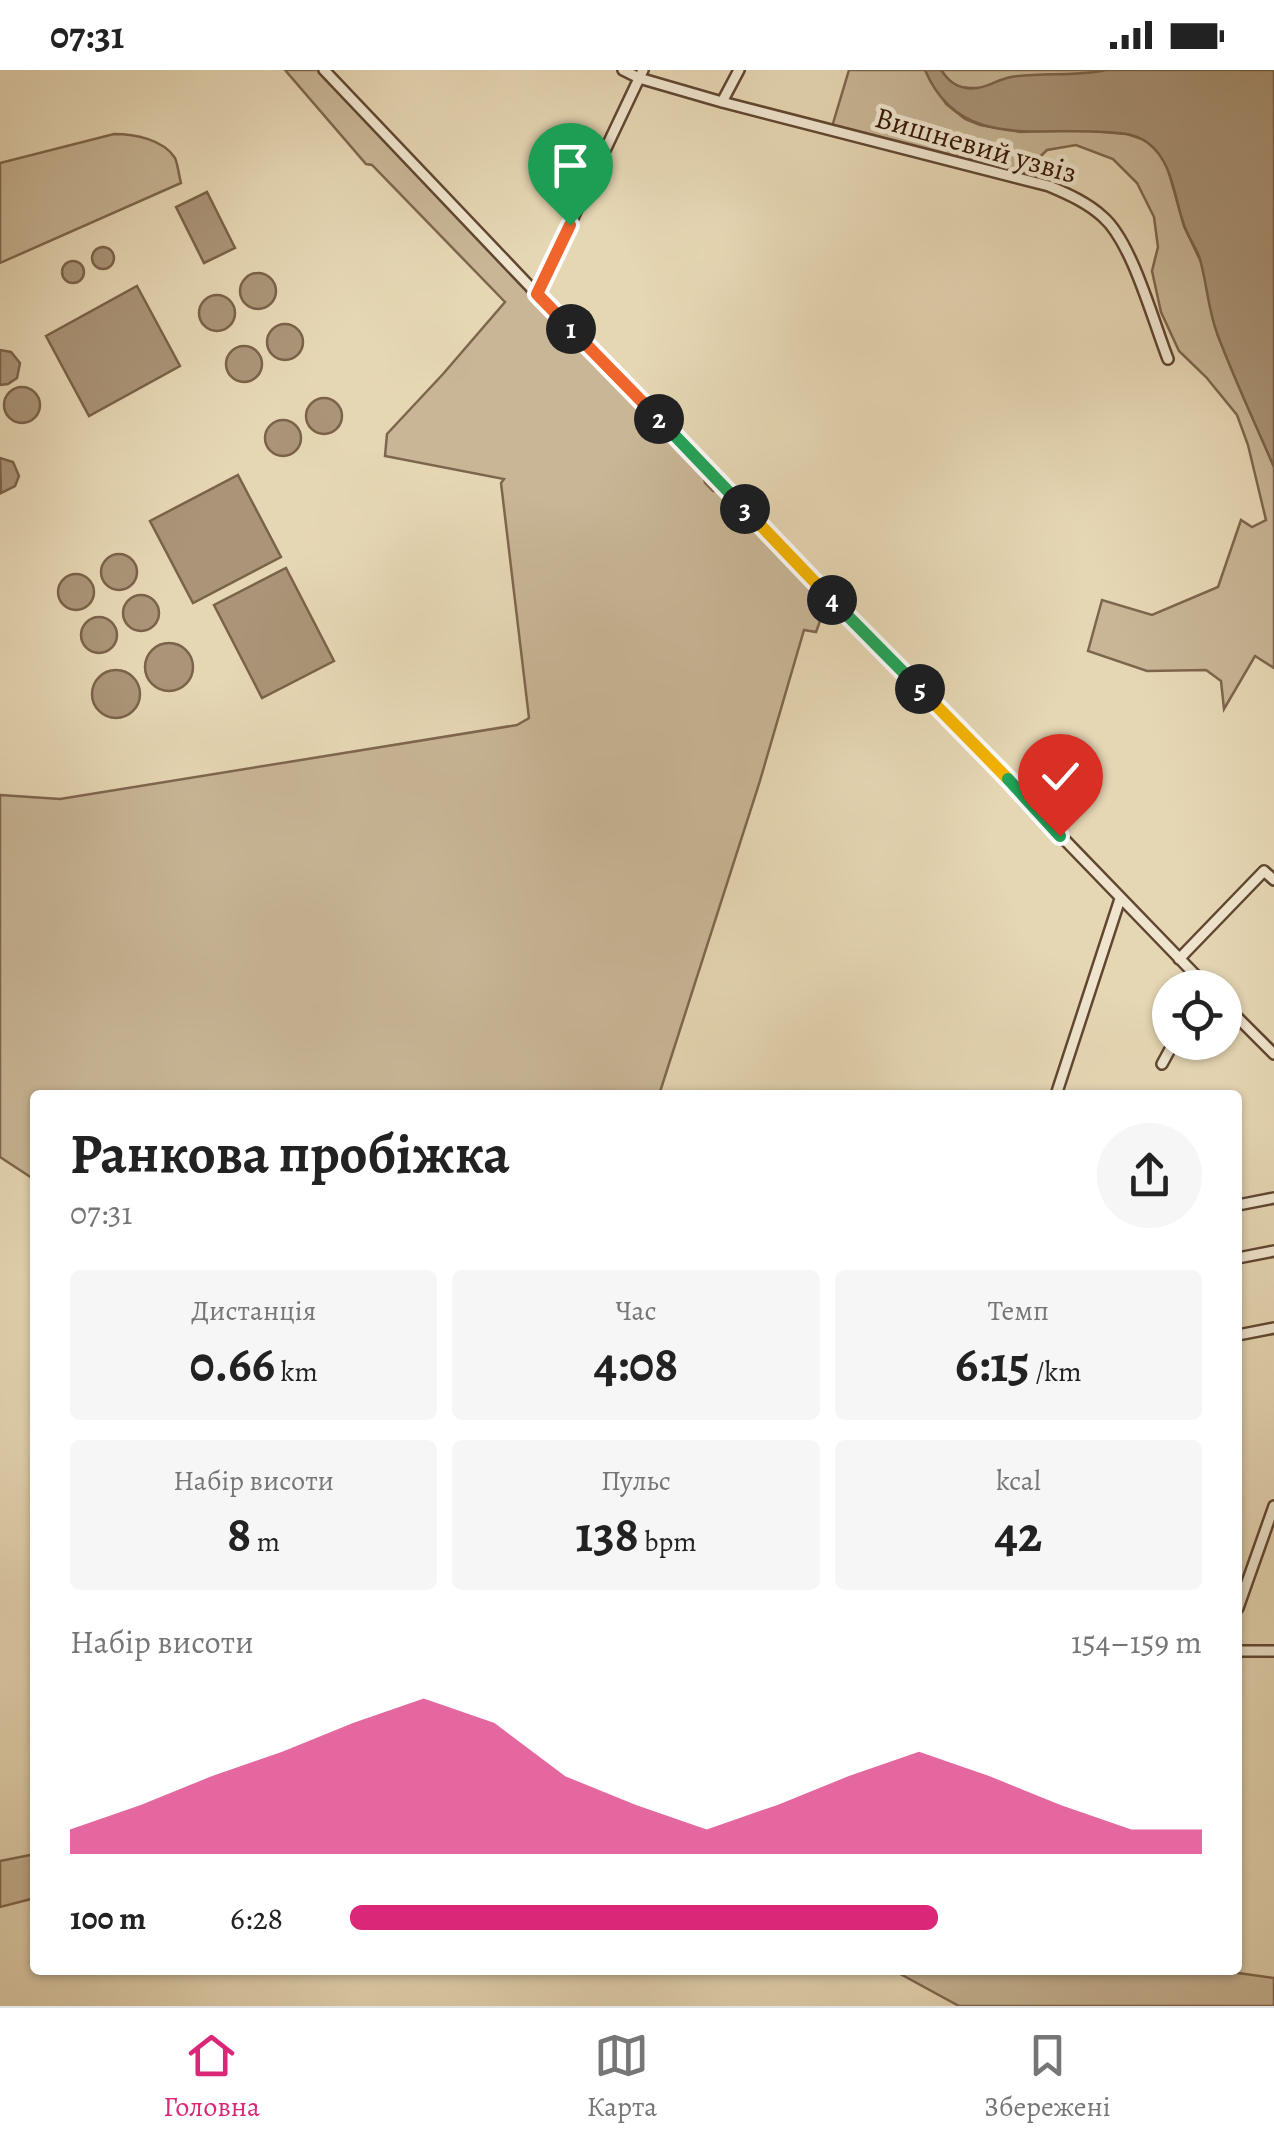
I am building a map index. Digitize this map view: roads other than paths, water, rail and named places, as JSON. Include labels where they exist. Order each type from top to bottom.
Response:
[{"type":"street","points":[[324,70],[1191,970]]},
{"type":"street","name":"Вишневий узвіз","points":[[623,70],[722,102],[1049,186],[1078,199],[1102,216],[1123,243],[1168,359]]},
{"type":"street","points":[[722,102],[738,70]]},
{"type":"street","points":[[537,294],[641,74]]},
{"type":"street","points":[[1179,958],[1264,872],[1274,880]]},
{"type":"street","points":[[1058,1090],[1120,899]]},
{"type":"street","points":[[1242,1022],[1274,1054]]},
{"type":"street","points":[[1162,1064],[1164,1060]]},
{"type":"street","points":[[1242,1205],[1274,1198]]},
{"type":"street","points":[[1242,1257],[1274,1250]]},
{"type":"street","points":[[1242,1334],[1274,1328]]},
{"type":"street","points":[[1242,1597],[1274,1506]]},
{"type":"street","points":[[1242,1651],[1274,1651]]}]
